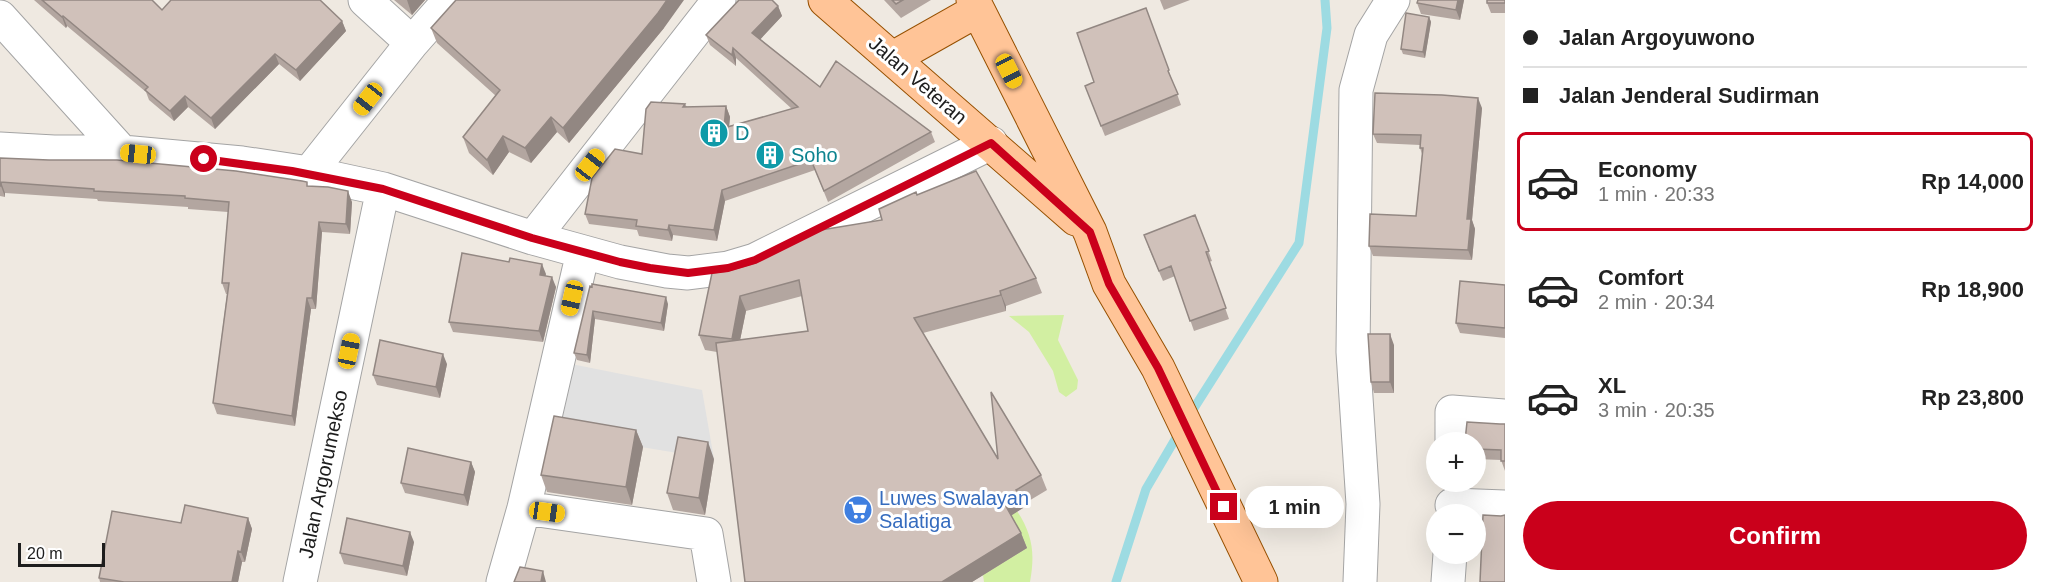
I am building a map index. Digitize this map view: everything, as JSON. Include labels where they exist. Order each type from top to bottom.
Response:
[{"type":"main road","name":"Jalan Veteran","points":[[825,0],[1090,232]]},
{"type":"main road","points":[[893,58],[976,5],[1090,232],[1109,284],[1158,368],[1261,582]]},
{"type":"street","points":[[365,0],[412,43]]},
{"type":"street","points":[[309,174],[412,43],[450,0]]},
{"type":"street","points":[[532,238],[718,0]]},
{"type":"street","points":[[1360,582],[1363,504],[1353,352],[1356,90],[1371,35],[1393,0]]},
{"type":"street","points":[[0,17],[122,152]]},
{"type":"street","points":[[0,148],[54,152],[122,152],[242,163],[309,174],[383,189],[532,238],[620,262],[688,273],[728,268],[755,260],[991,143]]},
{"type":"street","name":"Jalan Argorumekso","points":[[300,582],[383,189]]},
{"type":"street","points":[[503,582],[524,508],[583,252]]},
{"type":"street","points":[[1452,432],[1452,412],[1505,416]]},
{"type":"street","points":[[1452,500],[1505,507]]},
{"type":"street","points":[[524,508],[706,534],[714,582]]},
{"type":"street","points":[[1448,582],[1449,564]]},
{"type":"green space","points":[[1064,315],[1058,340],[1078,380],[1077,389],[1066,397],[1059,392],[1053,371],[1029,332],[1009,316]]},
{"type":"green space","points":[[1017,511],[1026,528],[1031,545],[1030,582],[984,582],[983,575],[1026,548],[1009,517]]},
{"type":"shaded area","points":[[561,362],[702,390],[714,459],[544,431]]},
{"type":"building","points":[[42,0],[152,0],[162,10],[171,0],[320,0],[342,21],[296,70],[275,54],[211,118],[185,96],[170,111],[145,90],[148,87]]},
{"type":"building","points":[[456,0],[667,0],[563,128],[551,117],[525,148],[503,136],[487,160],[463,137],[500,90],[431,28]]},
{"type":"building","points":[[739,0],[772,0],[778,6],[752,33],[820,87],[836,61],[931,132],[824,191],[811,160],[722,190],[714,230],[669,225],[668,230],[636,226],[637,220],[585,214],[592,178],[615,149],[642,154],[646,109],[651,102],[685,104],[683,107],[726,106],[724,128],[798,107],[733,48],[732,55],[706,35]]},
{"type":"building","points":[[1418,0],[1458,0],[1456,10],[1417,3]]},
{"type":"building","points":[[1487,0],[1505,0],[1505,3],[1487,3]]},
{"type":"building","points":[[1146,8],[1178,94],[1101,126],[1085,86],[1094,82],[1077,33]]},
{"type":"building","points":[[1406,13],[1429,17],[1423,52],[1401,49]]},
{"type":"building","points":[[1375,93],[1478,98],[1467,219],[1471,219],[1468,250],[1369,246],[1370,214],[1416,216],[1423,148],[1420,148],[1421,135],[1373,134]]},
{"type":"building","points":[[0,158],[117,160],[236,171],[307,182],[307,186],[348,191],[346,224],[319,222],[312,298],[307,298],[292,416],[213,403],[229,283],[222,283],[229,202],[185,198],[185,196],[94,191],[94,189],[1,182],[0,186]]},
{"type":"building","points":[[976,171],[1036,278],[1000,291],[1001,295],[914,318],[998,459],[991,392],[1041,475],[1003,501],[1021,533],[942,582],[745,582],[716,343],[808,331],[799,280],[740,296],[732,339],[699,335],[712,273],[755,263],[821,230],[882,220],[879,209],[916,192],[917,195]]},
{"type":"building","points":[[1195,215],[1209,251],[1206,252],[1226,308],[1190,321],[1171,266],[1159,271],[1144,235]]},
{"type":"building","points":[[462,253],[509,262],[510,258],[542,264],[540,275],[552,277],[539,331],[449,322]]},
{"type":"building","points":[[1460,281],[1505,285],[1505,328],[1456,323]]},
{"type":"building","points":[[592,284],[666,297],[661,323],[593,311],[587,355],[574,353]]},
{"type":"building","points":[[1368,334],[1390,334],[1390,382],[1371,382]]},
{"type":"building","points":[[380,340],[443,354],[436,387],[373,375]]},
{"type":"building","points":[[554,416],[636,430],[626,487],[541,475]]},
{"type":"building","points":[[1467,422],[1505,424],[1505,461],[1501,461],[1501,450],[1486,449],[1486,432],[1466,432]]},
{"type":"building","points":[[678,437],[708,442],[699,498],[667,493]]},
{"type":"building","points":[[408,448],[471,462],[464,495],[401,483]]},
{"type":"building","points":[[185,505],[248,518],[232,582],[124,582],[99,578],[112,511],[181,523]]},
{"type":"building","points":[[1486,515],[1505,515],[1505,582],[1480,582],[1481,564],[1486,564]]},
{"type":"building","points":[[347,518],[410,532],[403,566],[340,553]]},
{"type":"building","points":[[520,567],[543,571],[541,582],[514,582]]},
{"type":"waterway","points":[[1189,416],[1299,243],[1327,28],[1325,0]]},
{"type":"waterway","points":[[1116,582],[1146,489],[1180,431]]},
{"type":"place","name":"D","points":[[714,133]]},
{"type":"place","name":"Soho","points":[[770,155]]},
{"type":"place","name":"Luwes Swalayan Salatiga","points":[[858,510]]},
{"type":"route","points":[[204,159],[292,171],[383,189],[532,238],[620,262],[688,273],[728,268],[755,260],[991,143],[1090,232],[1109,284],[1158,368],[1224,507]]}]
